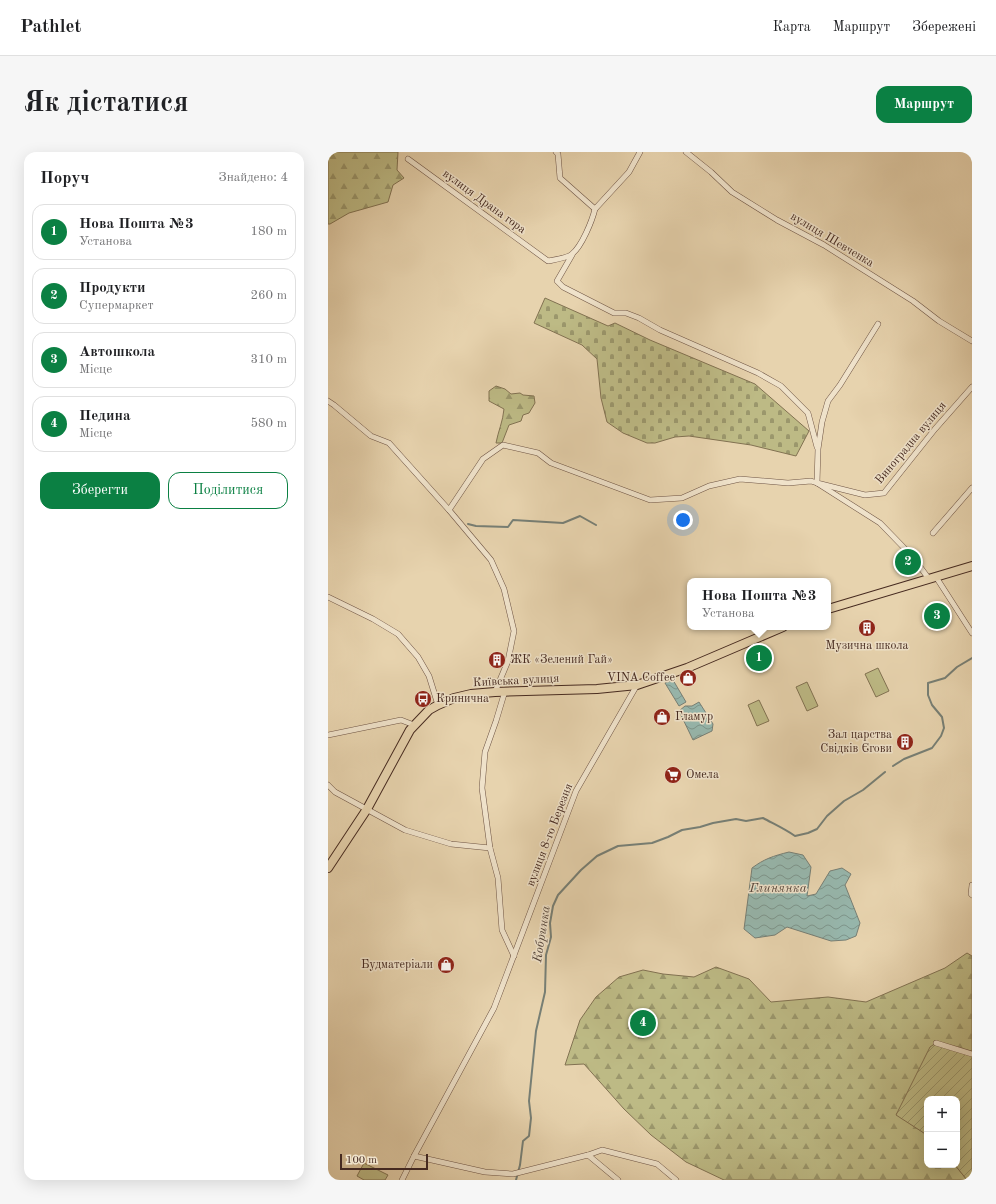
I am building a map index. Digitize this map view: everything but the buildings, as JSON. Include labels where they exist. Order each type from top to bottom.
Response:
[{"type":"main road","points":[[831,608],[972,566]]},
{"type":"main road","name":"Київська вулиця","points":[[328,868],[367,809],[414,725],[430,710],[438,705],[454,698],[472,694],[505,691],[597,689],[637,685],[687,668],[776,630]]},
{"type":"street","points":[[556,152],[558,154],[560,178],[595,209]]},
{"type":"street","points":[[640,152],[629,172],[595,209],[594,216],[582,241],[557,281],[563,287],[614,313],[626,313],[638,318],[676,337],[758,373],[781,386],[808,413],[818,450]]},
{"type":"street","name":"вулиця Шевченка","points":[[686,152],[712,172],[732,192],[777,220],[824,246],[913,301],[939,321],[972,341]]},
{"type":"street","name":"вулиця Драна гора","points":[[408,159],[548,261],[572,255]]},
{"type":"street","points":[[878,324],[840,386],[828,401],[822,422],[818,450],[817,483],[880,523],[933,578],[972,633]]},
{"type":"street","name":"Виноградна вулиця","points":[[449,510],[483,459],[503,445],[538,453],[551,463],[650,500],[682,498],[709,486],[740,479],[788,483],[811,481],[864,495],[884,493],[935,429],[972,387]]},
{"type":"street","points":[[328,401],[371,436],[389,443],[449,510],[490,560],[504,589],[514,631],[508,661],[495,692]]},
{"type":"street","points":[[933,533],[972,488]]},
{"type":"street","points":[[328,597],[373,619],[398,634],[418,657],[430,676],[438,705]]},
{"type":"street","name":"вулиця 8-го Березня","points":[[402,1180],[494,1008],[576,791],[637,685]]},
{"type":"street","points":[[505,691],[485,752],[482,788],[490,848],[498,878],[502,930],[514,956]]},
{"type":"street","points":[[328,735],[401,720],[414,725]]},
{"type":"street","points":[[328,785],[335,792],[405,830],[451,844],[490,848]]},
{"type":"street","points":[[972,886],[972,895]]},
{"type":"street","points":[[936,1044],[972,1054]]},
{"type":"street","points":[[414,1156],[485,1172],[513,1174],[602,1150],[657,1164],[676,1180]]},
{"type":"street","points":[[588,1155],[618,1180]]},
{"type":"green space","points":[[328,152],[398,152],[397,170],[404,178],[393,185],[388,202],[349,213],[328,224]]},
{"type":"green space","points":[[545,298],[608,326],[615,323],[650,340],[755,384],[809,431],[796,456],[751,445],[689,436],[675,437],[655,443],[647,443],[623,433],[607,422],[601,398],[597,359],[582,345],[534,323]]},
{"type":"green space","points":[[496,386],[505,389],[511,394],[520,393],[523,395],[534,396],[535,403],[529,413],[523,415],[521,421],[509,425],[502,443],[496,443],[504,409],[489,401],[489,391]]},
{"type":"green space","points":[[878,668],[889,691],[876,697],[865,674]]},
{"type":"green space","points":[[807,682],[818,706],[807,711],[796,687]]},
{"type":"green space","points":[[759,700],[769,721],[757,726],[748,705]]},
{"type":"green space","points":[[967,953],[972,956],[972,1054],[896,1114],[924,1133],[924,1168],[957,1168],[967,1180],[724,1180],[686,1162],[651,1135],[624,1109],[584,1064],[565,1065],[580,1020],[596,997],[619,977],[643,970],[663,974],[694,977],[716,967],[749,979],[771,1002],[828,997],[866,1002],[945,968]]},
{"type":"green space","points":[[936,1043],[972,1054],[972,1180],[967,1180],[957,1168],[960,1168],[960,1096],[924,1096],[924,1133],[896,1115],[930,1047]]},
{"type":"green space","points":[[364,1163],[388,1175],[385,1180],[364,1180],[357,1176]]},
{"type":"water","points":[[673,680],[686,702],[679,706],[665,683]]},
{"type":"water","points":[[699,702],[713,724],[712,731],[693,740],[679,711],[685,706],[692,706]]},
{"type":"water","name":"Глинянка","points":[[789,852],[803,855],[811,867],[807,896],[816,894],[830,871],[842,868],[851,874],[845,885],[860,923],[856,936],[846,940],[831,941],[787,927],[775,935],[755,938],[744,929],[752,868],[769,858]]},
{"type":"waterway","points":[[468,524],[476,526],[508,527],[513,520],[563,523],[580,516],[596,525]]},
{"type":"waterway","name":"Кобринка","points":[[893,766],[904,759],[932,748],[941,736],[944,728],[942,717],[932,705],[928,695],[928,683],[945,678],[957,667],[972,658]]},
{"type":"waterway","name":"Кобринка","points":[[516,1180],[520,1165],[523,1141],[529,1136],[531,1118],[529,1101],[536,1031],[545,992],[546,955],[551,937],[550,923],[553,906],[558,895],[581,870],[597,856],[618,846],[652,843],[682,830],[736,819],[746,821],[763,818],[795,836],[808,833],[817,829],[827,816],[844,801],[863,790],[885,772]]},
{"type":"place","name":"Продукти","points":[[908,562]]},
{"type":"place","name":"Автошкола","points":[[937,616]]},
{"type":"place","name":"Музична школа","points":[[867,628]]},
{"type":"place","name":"Нова Пошта №3","points":[[759,658]]},
{"type":"place","name":"ЖК «Зелений Гай»","points":[[497,660]]},
{"type":"place","name":"VINA Coffee","points":[[688,678]]},
{"type":"place","name":"Кринична","points":[[423,699]]},
{"type":"place","name":"Гламур","points":[[662,717]]},
{"type":"place","name":"Зал царства Свідків Єгови","points":[[905,742]]},
{"type":"place","name":"Омела","points":[[673,775]]},
{"type":"place","name":"Будматеріали","points":[[446,965]]},
{"type":"place","name":"Педина","points":[[643,1023]]}]
